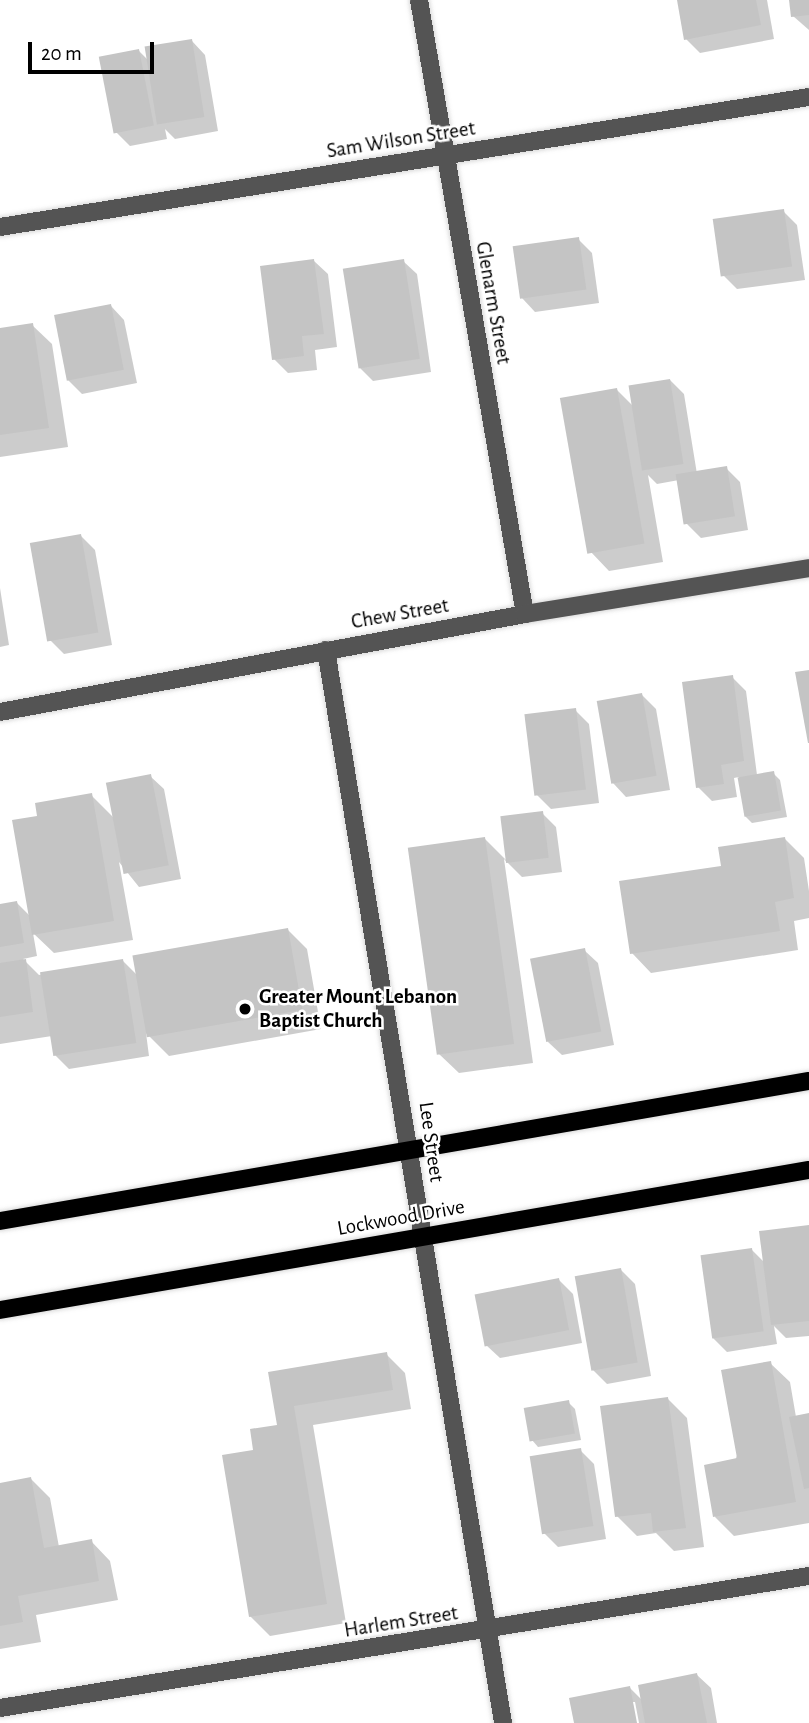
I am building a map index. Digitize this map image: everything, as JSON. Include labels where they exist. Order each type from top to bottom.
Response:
[{"type":"main road","points":[[0,1221],[809,1082]]},
{"type":"main road","name":"Lockwood Drive","points":[[0,1310],[809,1170]]},
{"type":"street","name":"Glenarm Street","points":[[419,0],[525,614]]},
{"type":"street","name":"Sam Wilson Street","points":[[0,227],[809,97]]},
{"type":"street","name":"Chew Street","points":[[0,712],[525,614],[809,568]]},
{"type":"street","name":"Lee Street","points":[[326,650],[503,1723]]},
{"type":"street","name":"Harlem Street","points":[[0,1708],[489,1631],[809,1576]]},
{"type":"building","points":[[677,0],[756,0],[761,25],[684,40]]},
{"type":"building","points":[[789,0],[809,0],[809,15],[791,17]]},
{"type":"building","points":[[192,39],[204,117],[157,125],[145,47]]},
{"type":"building","points":[[139,49],[154,126],[114,133],[99,57]]},
{"type":"building","points":[[784,209],[792,266],[721,276],[713,219]]},
{"type":"building","points":[[579,237],[586,289],[520,299],[513,246]]},
{"type":"building","points":[[314,259],[324,334],[302,336],[304,356],[272,360],[260,266]]},
{"type":"building","points":[[404,259],[420,359],[359,368],[343,269]]},
{"type":"building","points":[[111,304],[124,370],[67,381],[54,315]]},
{"type":"building","points":[[33,323],[49,428],[0,435],[0,328]]},
{"type":"building","points":[[670,379],[683,464],[642,471],[629,386]]},
{"type":"building","points":[[617,388],[644,544],[587,554],[560,398]]},
{"type":"building","points":[[727,466],[735,516],[684,525],[676,474]]},
{"type":"building","points":[[81,534],[98,632],[47,642],[30,543]]},
{"type":"building","points":[[809,670],[809,743],[808,743],[795,672]]},
{"type":"building","points":[[733,675],[744,761],[721,765],[724,784],[696,788],[682,682]]},
{"type":"building","points":[[642,693],[657,776],[611,784],[597,701]]},
{"type":"building","points":[[576,708],[586,789],[534,796],[524,714]]},
{"type":"building","points":[[774,771],[781,810],[745,817],[738,777]]},
{"type":"building","points":[[151,774],[169,865],[124,874],[106,783]]},
{"type":"building","points":[[92,793],[114,921],[32,935],[12,820],[37,816],[35,803]]},
{"type":"building","points":[[543,811],[549,858],[506,863],[500,816]]},
{"type":"building","points":[[485,837],[514,1044],[437,1055],[408,848]]},
{"type":"building","points":[[785,837],[794,898],[775,902],[780,931],[630,954],[619,881],[721,866],[718,847]]},
{"type":"building","points":[[17,901],[24,943],[0,947],[0,904]]},
{"type":"building","points":[[288,928],[302,1010],[147,1037],[132,955]]},
{"type":"building","points":[[585,948],[601,1031],[546,1042],[530,959]]},
{"type":"building","points":[[26,959],[33,1012],[0,1017],[0,963]]},
{"type":"building","points":[[123,959],[136,1043],[53,1056],[40,972]]},
{"type":"building","points":[[809,1225],[809,1321],[771,1325],[759,1231]]},
{"type":"building","points":[[752,1248],[764,1331],[712,1338],[701,1255]]},
{"type":"building","points":[[621,1268],[638,1363],[591,1371],[575,1276]]},
{"type":"building","points":[[559,1278],[569,1330],[485,1346],[475,1294]]},
{"type":"building","points":[[387,1352],[393,1390],[294,1406],[327,1604],[249,1617],[222,1455],[253,1450],[250,1429],[277,1425],[268,1372]]},
{"type":"building","points":[[771,1361],[796,1502],[713,1517],[704,1465],[737,1458],[721,1370]]},
{"type":"building","points":[[668,1397],[686,1528],[653,1532],[651,1513],[615,1517],[600,1406]]},
{"type":"building","points":[[569,1400],[575,1433],[530,1441],[524,1408]]},
{"type":"building","points":[[809,1413],[809,1488],[804,1489],[789,1417]]},
{"type":"building","points":[[581,1448],[593,1526],[542,1534],[530,1456]]},
{"type":"building","points":[[31,1477],[44,1548],[92,1539],[99,1581],[18,1596],[23,1622],[0,1626],[0,1483]]},
{"type":"building","points":[[697,1673],[707,1723],[645,1723],[638,1685]]},
{"type":"building","points":[[630,1686],[637,1723],[574,1723],[569,1698]]},
{"type":"place","name":"Greater Mount Lebanon Baptist Church","points":[[245,1009]]}]
